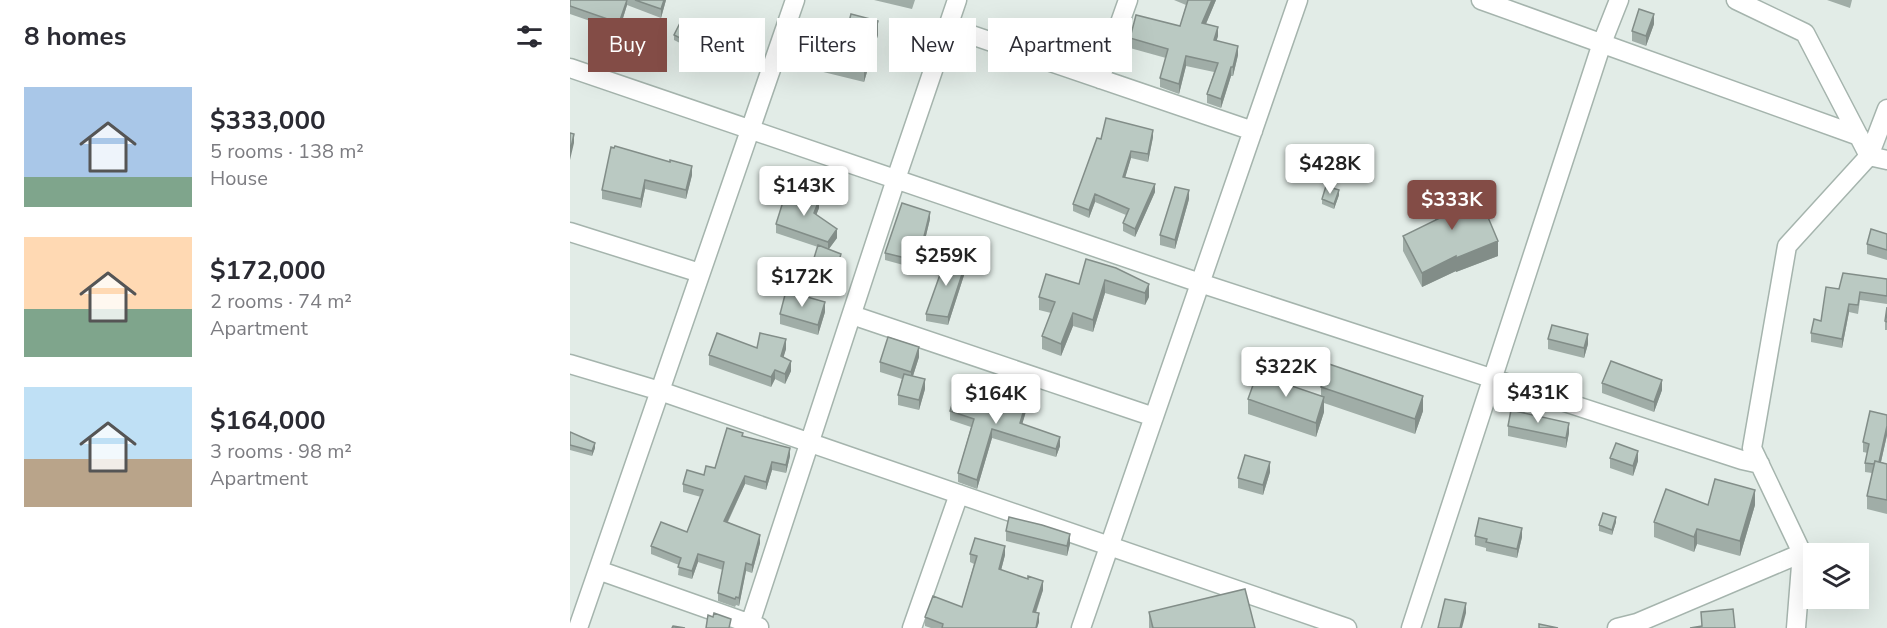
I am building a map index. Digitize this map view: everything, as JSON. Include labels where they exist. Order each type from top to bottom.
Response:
[{"type":"street","points":[[578,628],[795,0]]},
{"type":"street","points":[[951,18],[957,0]]},
{"type":"street","points":[[1100,79],[1128,0]]},
{"type":"street","points":[[1081,628],[1298,0]]},
{"type":"street","points":[[1481,0],[1859,136]]},
{"type":"street","points":[[1411,628],[1602,44],[1619,0]]},
{"type":"street","points":[[1736,0],[1805,33],[1859,136],[1878,158]]},
{"type":"street","points":[[976,37],[1253,131]]},
{"type":"street","points":[[570,68],[1200,283],[1760,464]]},
{"type":"street","points":[[598,570],[756,626],[810,443],[933,72]]},
{"type":"street","points":[[1796,628],[1802,553],[1752,448],[1787,246],[1878,158],[1887,109]]},
{"type":"street","points":[[570,232],[700,273]]},
{"type":"street","points":[[852,315],[1154,417]]},
{"type":"street","points":[[570,364],[660,391],[1347,628]]},
{"type":"street","points":[[912,628],[959,494]]},
{"type":"street","points":[[1617,628],[1637,623],[1802,553]]},
{"type":"building","points":[[570,0],[627,0],[621,18],[605,18],[570,6]]},
{"type":"building","points":[[635,0],[664,0],[661,9]]},
{"type":"building","points":[[1188,0],[1212,0],[1202,23],[1218,27],[1214,40],[1238,46],[1221,99],[1207,94],[1218,63],[1186,56],[1179,84],[1160,78],[1168,49],[1132,39],[1136,15],[1180,26]]},
{"type":"building","points":[[1639,9],[1654,14],[1646,36],[1632,31]]},
{"type":"building","points":[[851,14],[866,18],[850,18]]},
{"type":"building","points":[[679,25],[679,38],[674,35]]},
{"type":"building","points":[[1106,118],[1153,130],[1148,154],[1131,151],[1123,177],[1155,184],[1135,229],[1123,223],[1129,209],[1095,194],[1089,210],[1073,204],[1097,138],[1101,139]]},
{"type":"building","points":[[570,133],[574,134],[570,152]]},
{"type":"building","points":[[615,146],[692,166],[686,190],[645,180],[641,199],[602,190],[611,147]]},
{"type":"building","points":[[1474,184],[1498,241],[1456,258],[1456,256],[1422,273],[1403,236],[1440,218],[1435,205],[1447,200],[1446,196]]},
{"type":"building","points":[[1326,186],[1339,190],[1334,204],[1322,199]]},
{"type":"building","points":[[1175,187],[1189,190],[1175,240],[1160,235]]},
{"type":"building","points":[[787,189],[819,200],[814,213],[837,229],[828,242],[776,224]]},
{"type":"building","points":[[902,203],[930,212],[918,261],[885,253]]},
{"type":"building","points":[[1871,229],[1887,234],[1887,250],[1867,244]]},
{"type":"building","points":[[818,245],[841,254],[837,267],[814,258]]},
{"type":"building","points":[[947,255],[966,262],[948,317],[926,314]]},
{"type":"building","points":[[1086,259],[1116,268],[1149,284],[1145,293],[1105,280],[1093,320],[1073,313],[1061,344],[1042,336],[1055,302],[1039,297],[1046,274],[1079,284]]},
{"type":"building","points":[[1843,273],[1887,279],[1887,296],[1860,292],[1858,305],[1849,304],[1842,339],[1811,333],[1814,319],[1821,321],[1826,287],[1839,289]]},
{"type":"building","points":[[786,291],[825,302],[818,325],[780,314]]},
{"type":"building","points":[[1552,325],[1588,334],[1584,348],[1548,339]]},
{"type":"building","points":[[717,333],[757,348],[760,333],[786,339],[781,356],[791,361],[785,374],[775,370],[771,377],[709,355]]},
{"type":"building","points":[[888,337],[919,347],[911,372],[880,362]]},
{"type":"building","points":[[1611,361],[1662,380],[1654,402],[1602,383]]},
{"type":"building","points":[[1329,364],[1423,396],[1415,419],[1321,387]]},
{"type":"building","points":[[904,374],[925,379],[919,400],[898,395]]},
{"type":"building","points":[[1257,374],[1324,397],[1316,423],[1248,399]]},
{"type":"building","points":[[1010,381],[1031,386],[1020,423],[1060,437],[1056,449],[992,429],[977,480],[958,473],[974,419],[950,411],[956,392],[1003,408]]},
{"type":"building","points":[[1511,410],[1569,423],[1566,438],[1508,426]]},
{"type":"building","points":[[1870,411],[1887,415],[1887,426],[1879,462],[1875,461],[1874,464],[1865,463],[1869,444],[1863,442]]},
{"type":"building","points":[[727,428],[743,433],[742,436],[790,448],[786,465],[772,462],[766,482],[745,476],[724,521],[760,535],[752,565],[746,563],[739,598],[735,599],[718,593],[724,562],[698,554],[692,571],[678,567],[681,558],[651,546],[661,522],[687,532],[703,490],[683,484],[687,470],[704,475],[706,466],[715,468]]},
{"type":"building","points":[[570,432],[595,443],[592,451],[570,445]]},
{"type":"building","points":[[1616,443],[1638,451],[1633,466],[1610,458]]},
{"type":"building","points":[[1245,455],[1270,462],[1263,485],[1238,478]]},
{"type":"building","points":[[1875,461],[1887,464],[1887,500],[1867,496]]},
{"type":"building","points":[[1715,479],[1755,490],[1740,541],[1697,529],[1694,537],[1654,522],[1666,489],[1708,505]]},
{"type":"building","points":[[1603,513],[1616,517],[1612,530],[1599,525]]},
{"type":"building","points":[[1009,517],[1070,534],[1067,546],[1006,531]]},
{"type":"building","points":[[1479,518],[1522,528],[1517,549],[1486,542],[1487,539],[1475,536]]},
{"type":"building","points":[[975,538],[1005,546],[999,569],[1028,579],[1028,576],[1043,581],[1033,612],[1039,613],[1036,628],[942,628],[943,624],[925,617],[933,596],[962,607],[977,556],[970,554]]},
{"type":"building","points":[[1245,589],[1255,628],[1153,628],[1149,612]]},
{"type":"building","points":[[1445,599],[1466,603],[1460,628],[1438,628]]},
{"type":"building","points":[[1733,609],[1735,628],[1690,628],[1702,626],[1701,612]]},
{"type":"building","points":[[714,613],[731,619],[729,628],[706,628],[708,615],[713,617]]},
{"type":"building","points":[[1539,624],[1558,628],[1539,628]]}]
